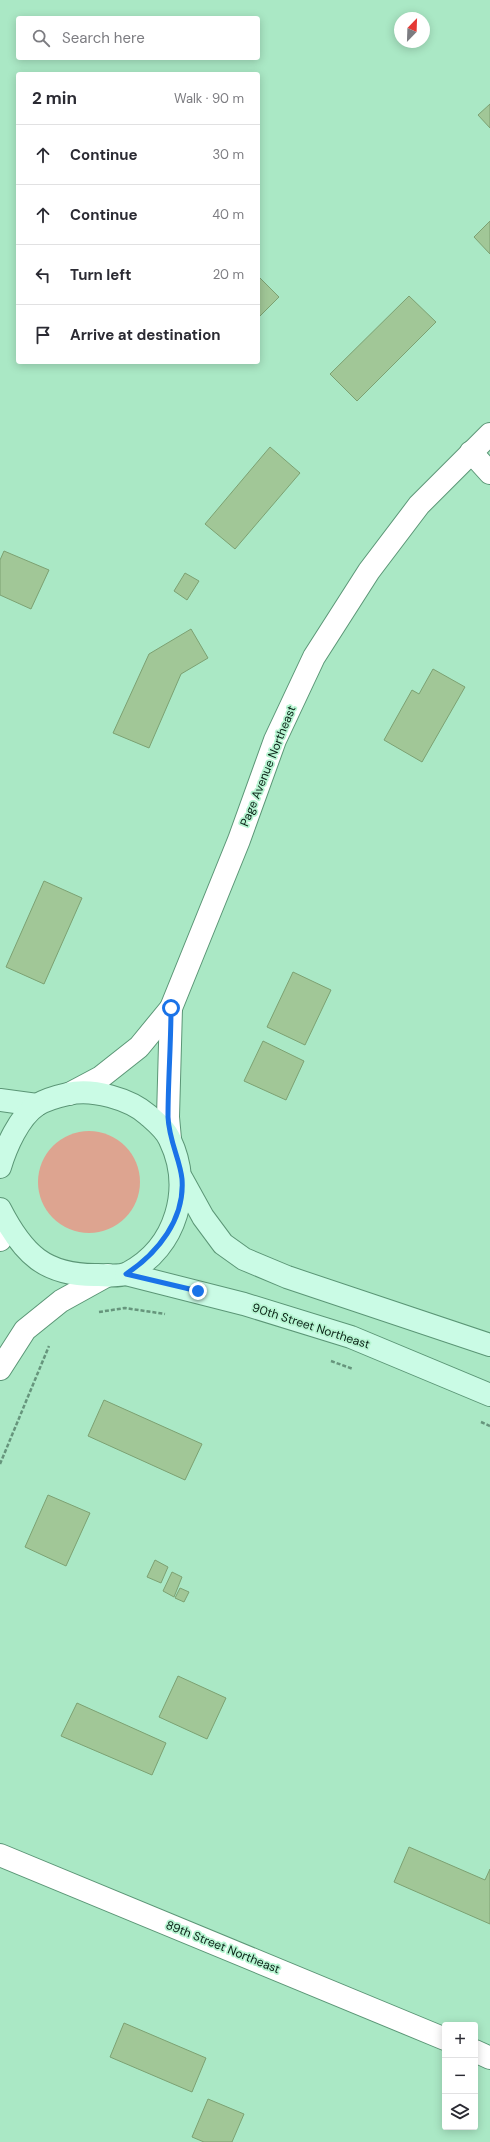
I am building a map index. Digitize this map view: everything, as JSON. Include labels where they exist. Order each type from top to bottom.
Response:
[{"type":"main road","points":[[0,1100],[37,1105],[69,1094],[116,1097],[142,1110],[162,1128],[170,1139],[182,1179],[203,1217],[223,1244],[244,1259],[287,1277],[490,1345]]},
{"type":"main road","points":[[0,1167],[14,1134],[24,1119],[37,1105]]},
{"type":"main road","points":[[117,1274],[142,1263],[170,1230],[180,1205],[182,1179]]},
{"type":"main road","name":"90th Street Northeast","points":[[3,1214],[22,1246],[46,1266],[76,1276],[117,1274],[244,1304],[351,1337],[490,1395]]},
{"type":"street","name":"Page Avenue Northeast","points":[[69,1094],[102,1077],[139,1047],[171,1008],[239,840],[275,740],[314,657],[369,571],[419,505],[490,434]]},
{"type":"street","points":[[471,452],[490,473]]},
{"type":"street","name":"Page Avenue Northeast","points":[[170,1139],[168,1117],[171,1008]]},
{"type":"street","points":[[0,1240],[3,1214]]},
{"type":"street","points":[[0,1369],[25,1330],[61,1301],[117,1274]]},
{"type":"street","name":"89th Street Northeast","points":[[0,1855],[442,2038]]},
{"type":"street","points":[[478,2052],[490,2058]]},
{"type":"path","points":[[92,1313],[125,1308],[172,1314]]},
{"type":"path","points":[[0,1464],[50,1346],[54,1341]]},
{"type":"path","points":[[44,1342],[50,1346]]},
{"type":"path","points":[[329,1360],[357,1371]]},
{"type":"path","points":[[476,1420],[490,1426]]},
{"type":"shaded area","points":[[89,1131],[108,1135],[125,1146],[136,1163],[140,1182],[136,1201],[125,1218],[108,1229],[89,1233],[70,1229],[53,1218],[42,1201],[38,1182],[42,1163],[53,1146],[70,1135]]},
{"type":"building","points":[[490,104],[490,128],[478,115]]},
{"type":"building","points":[[490,221],[490,254],[474,237]]},
{"type":"building","points":[[260,278],[279,297],[260,316]]},
{"type":"building","points":[[409,296],[436,322],[357,401],[330,374]]},
{"type":"building","points":[[270,447],[300,473],[235,549],[205,524]]},
{"type":"building","points":[[4,551],[49,570],[31,609],[0,595],[0,560]]},
{"type":"building","points":[[185,573],[199,581],[187,600],[174,591]]},
{"type":"building","points":[[191,629],[208,658],[181,674],[149,748],[113,733],[149,654]]},
{"type":"building","points":[[433,669],[465,687],[422,762],[384,740],[412,690],[419,694]]},
{"type":"building","points":[[44,881],[82,898],[44,984],[6,967]]},
{"type":"building","points":[[293,972],[331,990],[305,1045],[267,1027]]},
{"type":"building","points":[[263,1041],[304,1061],[286,1100],[244,1081]]},
{"type":"building","points":[[104,1400],[202,1444],[185,1480],[88,1436]]},
{"type":"building","points":[[48,1495],[90,1513],[66,1566],[25,1547]]},
{"type":"building","points":[[155,1560],[168,1567],[161,1583],[147,1577]]},
{"type":"building","points":[[172,1572],[182,1577],[174,1597],[163,1591]]},
{"type":"building","points":[[180,1588],[189,1592],[184,1602],[175,1598]]},
{"type":"building","points":[[178,1676],[226,1698],[207,1739],[159,1717]]},
{"type":"building","points":[[77,1703],[166,1743],[152,1775],[61,1736]]},
{"type":"building","points":[[409,1847],[485,1880],[490,1869],[490,1924],[394,1882]]},
{"type":"building","points":[[124,2023],[206,2058],[192,2092],[110,2057]]},
{"type":"building","points":[[208,2099],[244,2114],[232,2142],[204,2142],[192,2137]]},
{"type":"route","points":[[171,1008],[168,1117],[170,1139],[182,1179],[180,1205],[170,1230],[154,1251],[142,1263],[126,1274],[198,1291]]}]
